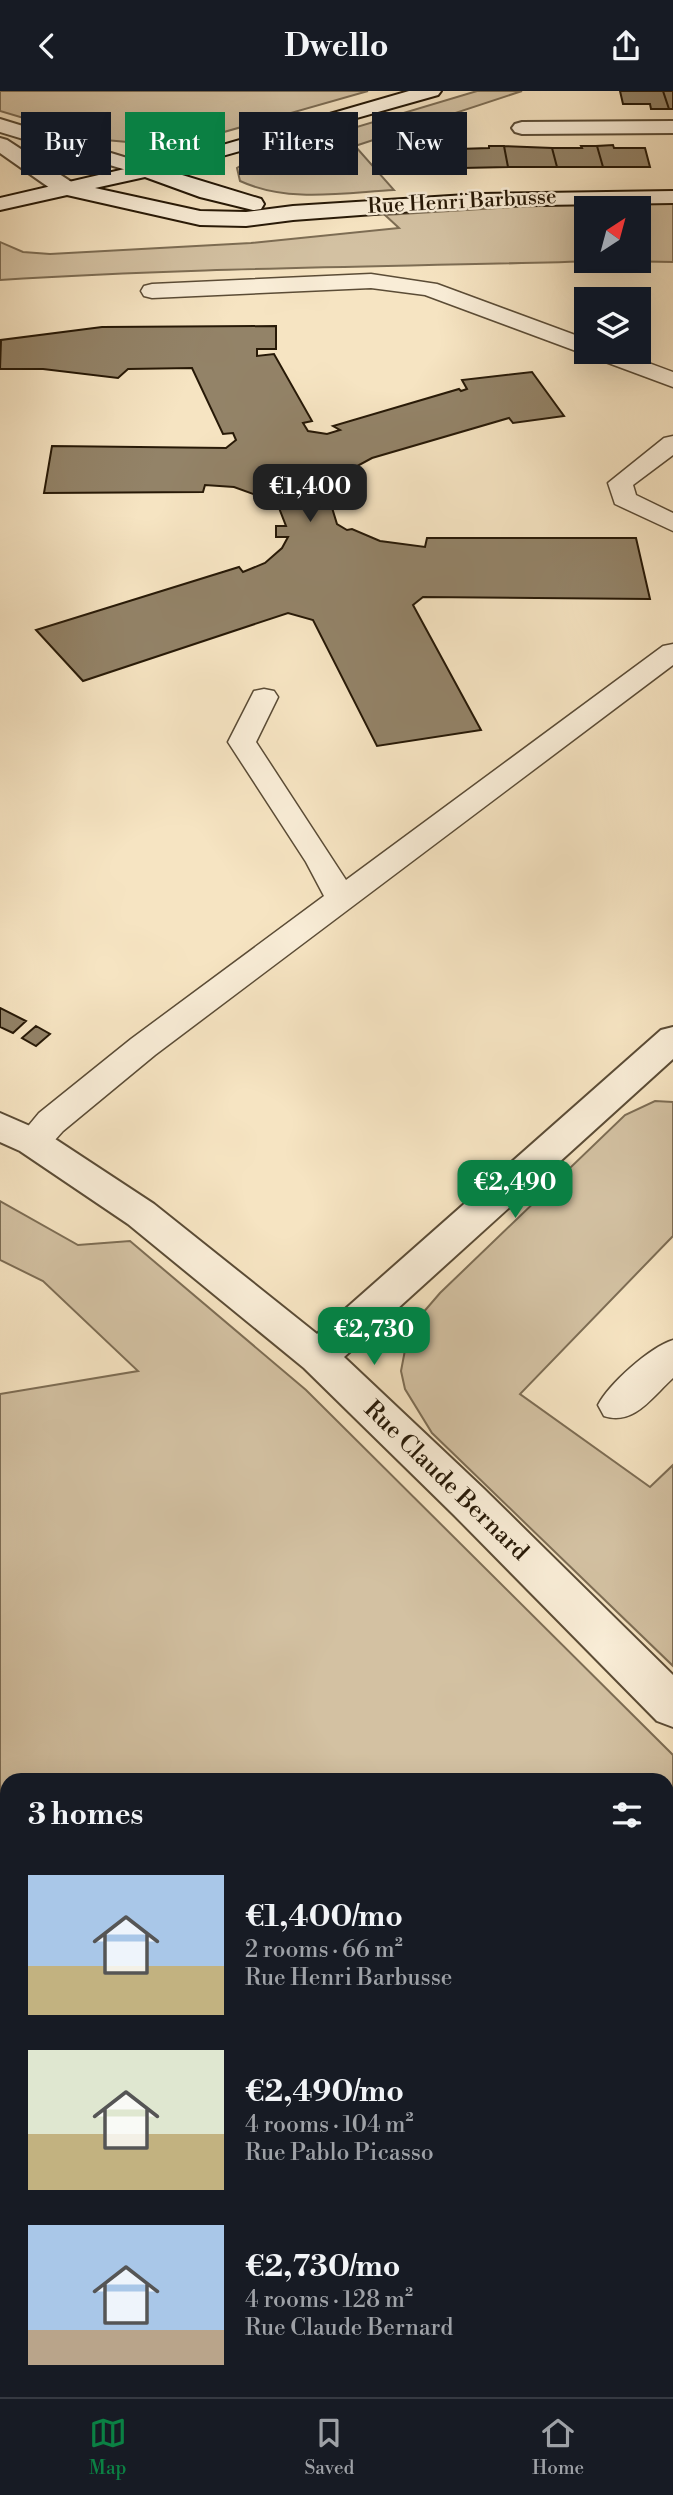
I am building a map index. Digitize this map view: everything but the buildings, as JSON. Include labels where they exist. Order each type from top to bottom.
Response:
[{"type":"street","points":[[225,151],[431,91]]},
{"type":"street","name":"Rue Henri Barbusse","points":[[0,125],[125,163]]},
{"type":"street","points":[[522,128],[673,127]]},
{"type":"street","points":[[0,144],[65,188]]},
{"type":"street","points":[[0,204],[125,174]]},
{"type":"street","name":"Rue Henri Barbusse","points":[[161,175],[208,192],[293,213]]},
{"type":"street","name":"Rue Henri Barbusse","points":[[65,188],[200,218],[246,219],[293,213],[482,200],[673,197]]},
{"type":"street","points":[[318,1357],[670,1046]]},
{"type":"street","name":"Rue Claude Bernard","points":[[16,1134],[141,1214],[318,1357],[479,1511],[673,1706]]},
{"type":"lane","points":[[152,291],[372,281],[429,289],[574,343]]},
{"type":"lane","points":[[630,364],[673,380]]},
{"type":"lane","points":[[673,443],[620,483],[624,499],[673,523]]},
{"type":"lane","points":[[16,1134],[51,1122],[143,1047],[673,652]]},
{"type":"lane","points":[[264,698],[242,742],[341,899]]},
{"type":"lane","points":[[618,1405],[673,1355]]},
{"type":"shaded area","points":[[0,91],[368,91],[294,112],[239,112],[239,128],[225,132],[225,112],[125,112],[125,142],[111,141],[111,112],[21,112],[21,117],[0,111]]},
{"type":"shaded area","points":[[477,91],[522,91],[458,112],[407,112]]},
{"type":"shaded area","points":[[372,122],[372,140],[358,145],[358,127]]},
{"type":"shaded area","points":[[358,149],[372,165],[372,175],[381,175],[394,190],[316,195],[277,192],[240,181],[237,168],[239,167],[239,175],[358,175]]},
{"type":"shaded area","points":[[574,204],[574,262],[225,270],[0,280],[0,242],[23,252],[50,254],[251,243],[399,228],[385,215]]},
{"type":"shaded area","points":[[651,204],[673,204],[673,262],[651,262]]},
{"type":"shaded area","points":[[655,1101],[673,1102],[673,1236],[520,1394],[650,1487],[673,1465],[673,1666],[432,1433],[405,1389],[401,1371],[409,1329],[440,1293],[625,1115]]},
{"type":"shaded area","points":[[0,1201],[78,1245],[130,1241],[306,1390],[673,1755],[673,1773],[0,1773],[0,1394],[138,1371],[43,1281],[0,1260]]}]
